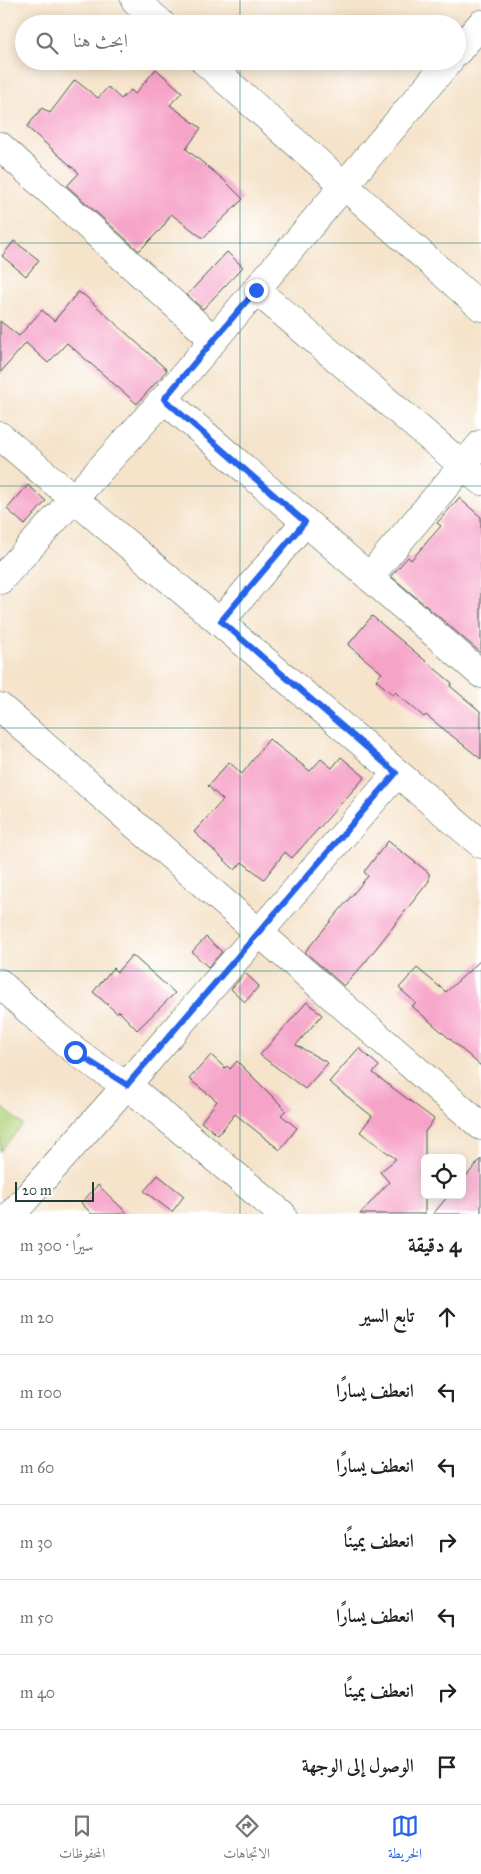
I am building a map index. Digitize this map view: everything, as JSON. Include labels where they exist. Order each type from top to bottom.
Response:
[{"type":"street","points":[[135,0],[152,15]]},
{"type":"street","points":[[466,42],[481,24]]},
{"type":"street","points":[[214,70],[481,307]]},
{"type":"street","points":[[0,580],[164,399],[343,184],[441,70]]},
{"type":"street","points":[[0,146],[214,340]]},
{"type":"street","points":[[256,290],[472,473]]},
{"type":"street","points":[[164,399],[481,674]]},
{"type":"street","points":[[0,436],[221,621],[481,844]]},
{"type":"street","points":[[370,577],[472,473],[481,444]]},
{"type":"street","points":[[221,621],[305,522]]},
{"type":"street","points":[[0,707],[258,934],[481,1126]]},
{"type":"street","points":[[12,1214],[127,1085],[396,773]]},
{"type":"street","points":[[0,983],[75,1052],[127,1085],[282,1214]]},
{"type":"green space","points":[[0,1105],[23,1125],[0,1151]]},
{"type":"building","points":[[155,70],[182,92],[170,105],[201,128],[186,149],[224,180],[243,199],[203,238],[171,214],[163,227],[139,251],[67,186],[79,173],[27,127],[42,108],[50,113],[75,80],[98,98],[108,87],[121,99],[131,90],[135,94]]},
{"type":"building","points":[[14,241],[39,260],[26,276],[2,256]]},
{"type":"building","points":[[227,252],[243,267],[203,309],[187,295]]},
{"type":"building","points":[[78,292],[84,295],[167,370],[137,404],[67,343],[48,363],[26,343],[0,373],[0,321],[19,336],[42,310],[54,321]]},
{"type":"building","points":[[28,485],[46,501],[25,525],[7,509]]},
{"type":"building","points":[[459,498],[481,517],[481,653],[391,576],[408,557],[411,560],[441,526],[437,523]]},
{"type":"building","points":[[372,616],[452,683],[450,686],[481,712],[481,759],[426,715],[424,717],[395,692],[393,695],[376,680],[382,673],[348,645]]},
{"type":"building","points":[[269,739],[310,771],[321,759],[332,768],[341,757],[365,777],[292,858],[285,852],[264,879],[242,862],[235,870],[194,832],[223,800],[208,786],[229,762],[242,774]]},
{"type":"building","points":[[388,841],[429,873],[429,881],[363,965],[344,986],[305,952],[368,876],[364,872]]},
{"type":"building","points":[[206,937],[222,952],[208,967],[192,952]]},
{"type":"building","points":[[132,955],[175,993],[137,1030],[119,1011],[117,1013],[93,992],[113,968],[117,972]]},
{"type":"building","points":[[481,960],[481,1066],[412,1006],[416,1003],[399,988],[417,968],[446,992]]},
{"type":"building","points":[[245,973],[259,986],[245,1002],[231,989]]},
{"type":"building","points":[[307,1002],[322,1015],[296,1045],[328,1063],[305,1089],[260,1055]]},
{"type":"building","points":[[359,1048],[379,1066],[373,1073],[434,1119],[425,1132],[425,1154],[421,1154],[421,1199],[425,1199],[425,1214],[360,1214],[389,1182],[380,1172],[396,1159],[360,1132],[372,1116],[329,1082]]},
{"type":"building","points":[[211,1055],[225,1068],[227,1066],[230,1069],[237,1061],[286,1110],[281,1115],[297,1128],[280,1150],[235,1114],[218,1135],[201,1122],[217,1101],[189,1079]]},
{"type":"building","points":[[481,1159],[481,1214],[433,1214],[446,1199],[466,1199],[466,1176]]},
{"type":"building","points":[[158,1175],[184,1196],[172,1212],[144,1191]]},
{"type":"building","points":[[98,1185],[128,1214],[92,1214],[81,1203]]},
{"type":"route","points":[[75,1052],[100,1070],[127,1085],[396,773],[221,621],[305,522],[164,399],[256,290]]}]
